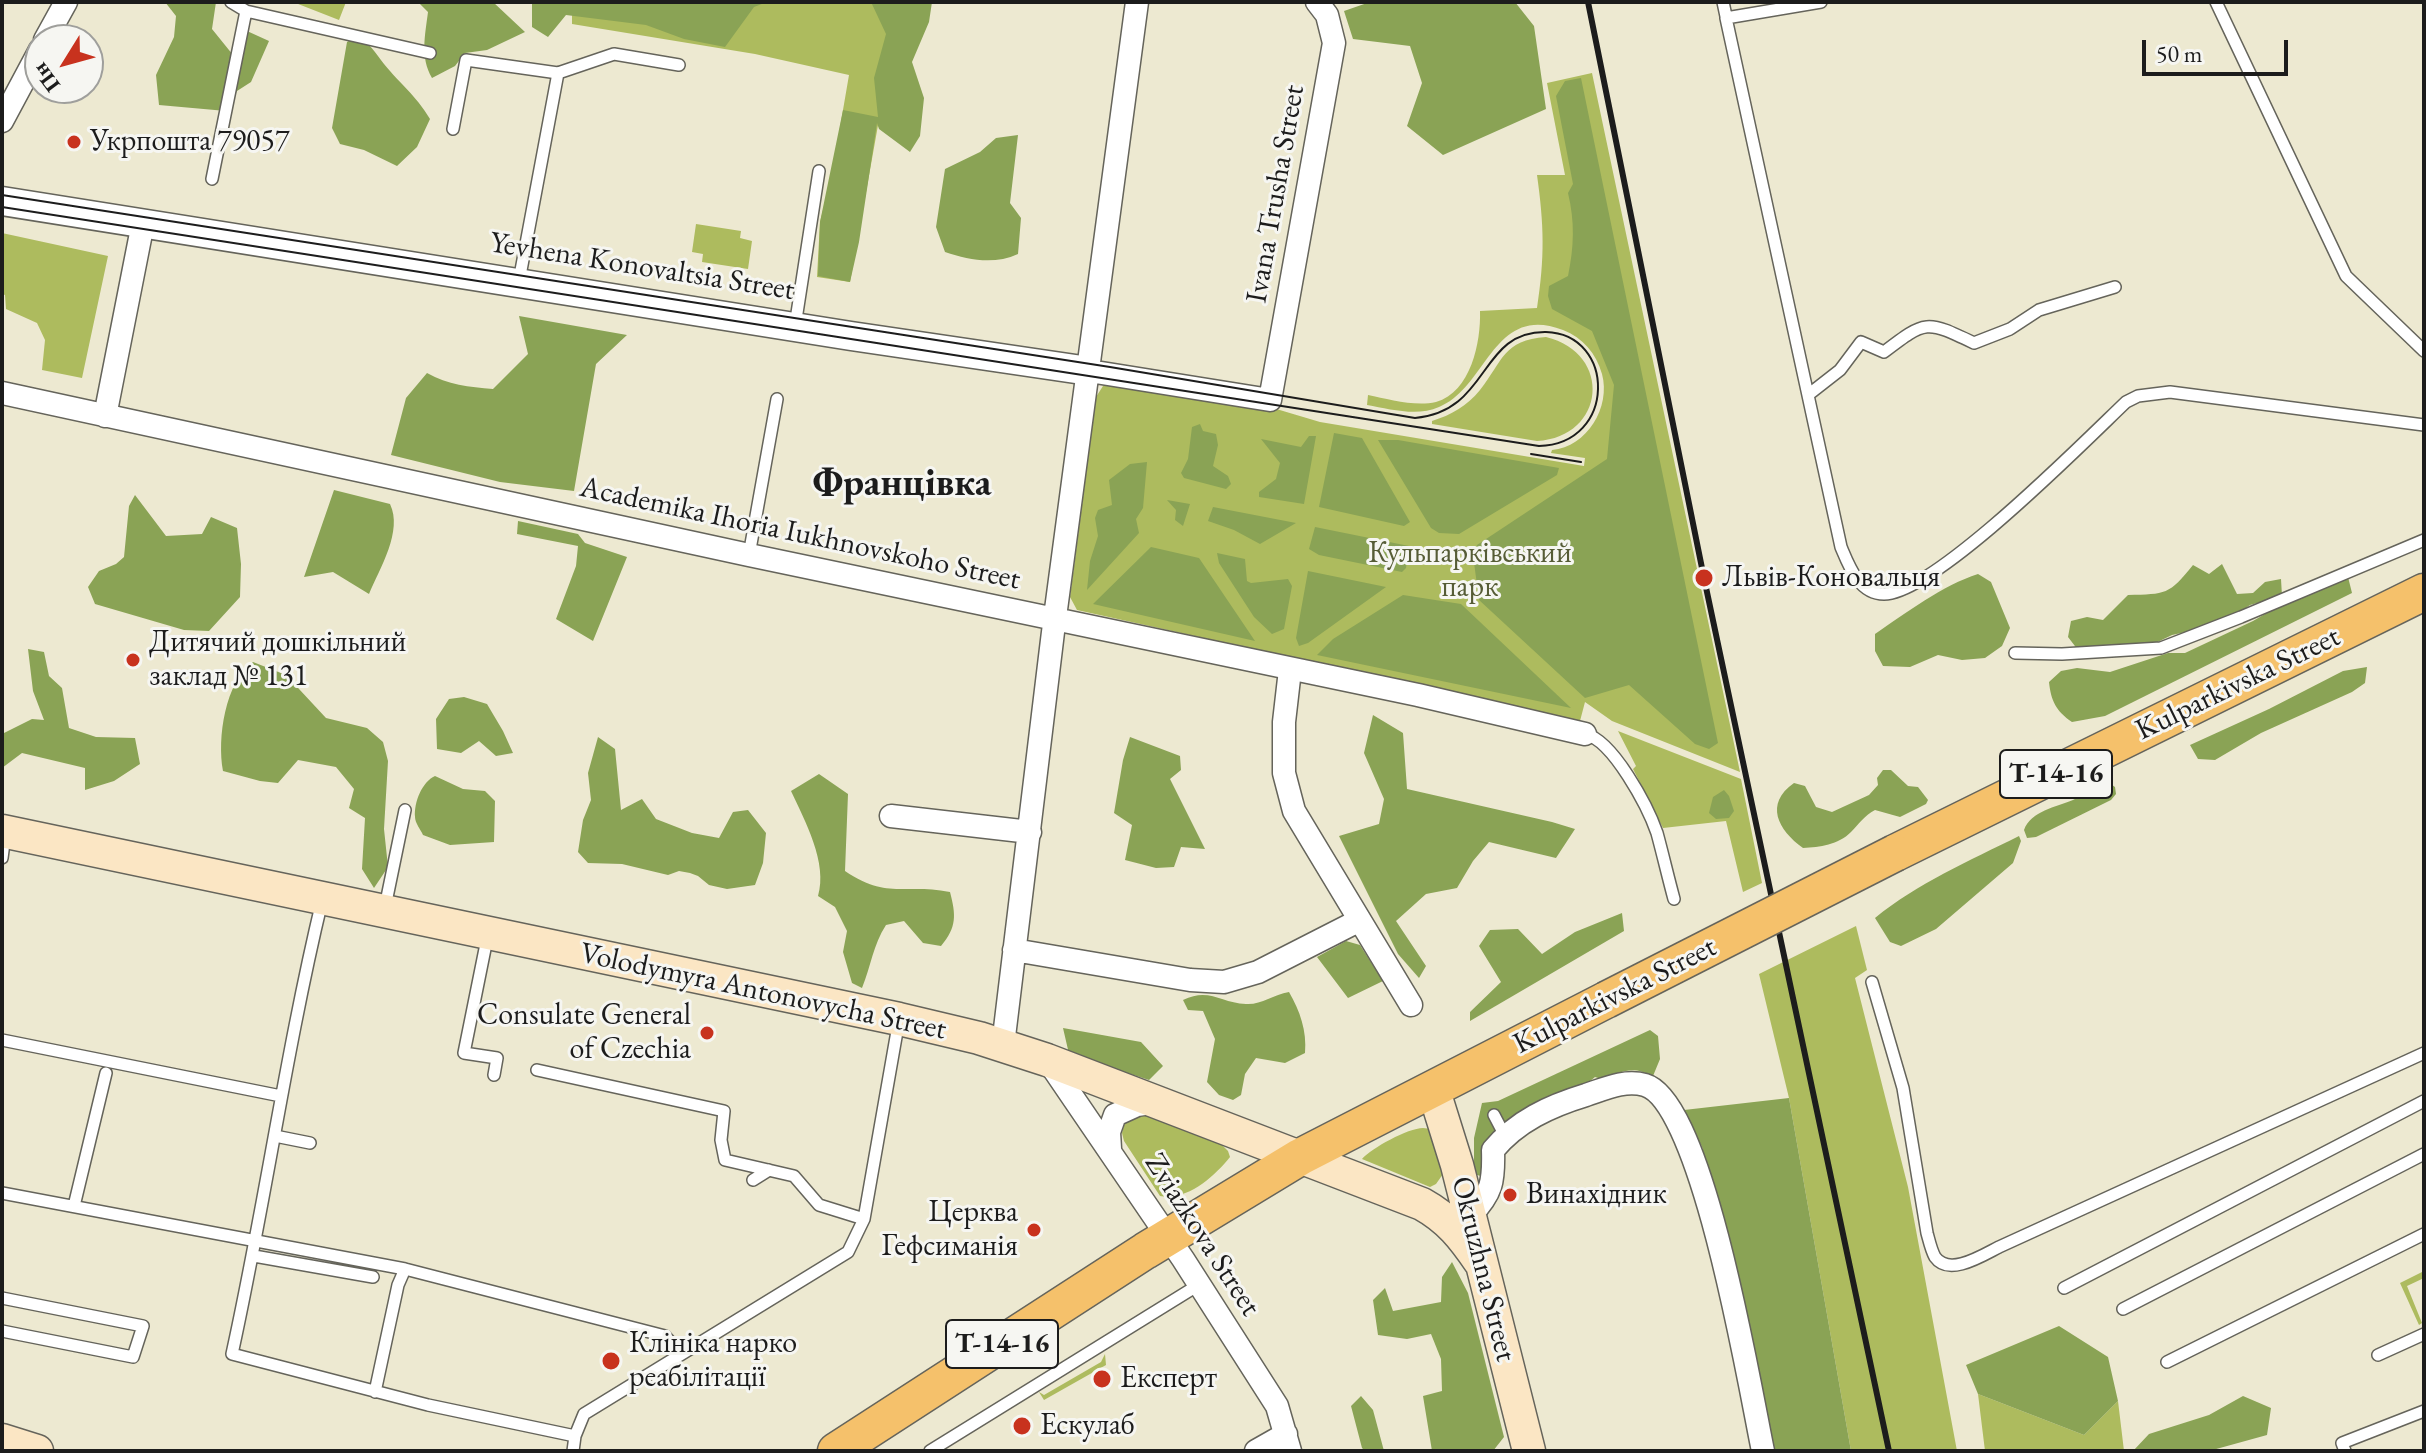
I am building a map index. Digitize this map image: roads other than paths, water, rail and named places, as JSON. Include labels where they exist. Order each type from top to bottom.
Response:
[{"type":"main road","name":"Kulparkivska Street","points":[[836,1451],[1300,1157],[1895,853],[2424,592]]},
{"type":"main road","name":"Volodymyra Antonovycha Street","points":[[3,840],[323,899],[899,1019],[1003,1045],[1422,1204],[1442,1215],[1457,1229],[1480,1262]]},
{"type":"main road","name":"Okruzhna Street","points":[[1433,1088],[1470,1216],[1523,1449]]},
{"type":"main road","points":[[1422,1204],[1446,1187],[1457,1165]]},
{"type":"main road","points":[[2,1440],[37,1451]]},
{"type":"street","points":[[54,24],[66,2]]},
{"type":"street","points":[[1003,1045],[1055,618],[1137,2]]},
{"type":"street","name":"Ivana Trusha Street","points":[[1270,400],[1334,43],[1327,15],[1317,2]]},
{"type":"street","points":[[2,121],[24,80]]},
{"type":"street","name":"Yevhena Konovaltsia Street","points":[[2,201],[1270,400]]},
{"type":"street","points":[[105,416],[143,223]]},
{"type":"street","name":"Academika Ihoria Iukhnovskoho Street","points":[[2,393],[749,555],[1418,695],[1585,734]]},
{"type":"street","points":[[1290,670],[1284,722],[1284,773],[1294,811],[1411,1005]]},
{"type":"street","points":[[891,816],[1030,832]]},
{"type":"street","points":[[1014,950],[1199,981],[1224,982],[1258,972],[1358,921]]},
{"type":"street","name":"Zviazkova Street","points":[[1047,1060],[1200,1284],[1277,1406],[1288,1442]]},
{"type":"street","points":[[1470,1216],[1494,1182],[1493,1150],[1505,1136],[1551,1106],[1624,1083],[1647,1085],[1670,1106],[1690,1145],[1722,1254],[1763,1451]]},
{"type":"street","points":[[1110,1149],[1109,1132],[1115,1115],[1137,1105],[1159,1102]]},
{"type":"street","points":[[1256,1451],[1288,1442]]},
{"type":"lane","points":[[231,2],[246,11],[430,53]]},
{"type":"lane","points":[[1723,2],[1841,547],[1851,571],[1866,589],[1882,594],[1906,590],[1932,573],[2044,483],[2126,402],[2138,396],[2170,392],[2424,425]]},
{"type":"lane","points":[[1726,18],[1821,2]]},
{"type":"lane","points":[[2216,2],[2346,276],[2424,351]]},
{"type":"lane","points":[[212,179],[246,11]]},
{"type":"lane","points":[[453,129],[466,60],[558,73],[614,54],[679,65]]},
{"type":"lane","points":[[519,282],[558,73]]},
{"type":"lane","points":[[795,327],[819,171]]},
{"type":"lane","points":[[1808,395],[1840,370],[1861,342],[1884,352],[1913,329],[1937,325],[1974,343],[2010,329],[2039,310],[2115,287]]},
{"type":"lane","points":[[749,555],[777,399]]},
{"type":"lane","points":[[2015,653],[2062,654],[2161,648],[2424,540]]},
{"type":"lane","points":[[1585,734],[1596,736],[1618,762],[1642,799],[1656,830],[1674,899]]},
{"type":"lane","points":[[384,912],[405,810]]},
{"type":"lane","points":[[323,899],[281,1096],[254,1256],[232,1354],[375,1392],[575,1436]]},
{"type":"lane","points":[[488,934],[464,1053],[497,1058],[494,1075]]},
{"type":"lane","points":[[1872,982],[1903,1088],[1933,1255],[1941,1263],[1951,1265],[1999,1247],[2424,1053]]},
{"type":"lane","points":[[573,1451],[584,1414],[848,1252],[864,1219],[899,1019]]},
{"type":"lane","points":[[2,1040],[281,1096]]},
{"type":"lane","points":[[537,1070],[724,1111],[721,1140],[725,1160],[794,1176],[819,1205],[864,1219]]},
{"type":"lane","points":[[74,1206],[106,1073]]},
{"type":"lane","points":[[2064,1288],[2424,1101]]},
{"type":"lane","points":[[1494,1115],[1505,1136]]},
{"type":"lane","points":[[275,1136],[310,1143]]},
{"type":"lane","points":[[2123,1309],[2424,1154]]},
{"type":"lane","points":[[753,1180],[769,1170]]},
{"type":"lane","points":[[2,1193],[405,1269],[665,1336],[681,1354]]},
{"type":"lane","points":[[2167,1362],[2424,1234]]},
{"type":"lane","points":[[254,1256],[373,1277]]},
{"type":"lane","points":[[375,1392],[398,1285],[405,1269]]},
{"type":"lane","points":[[930,1451],[1200,1284]]},
{"type":"lane","points":[[2,1298],[143,1326],[133,1357],[2,1331]]},
{"type":"lane","points":[[2378,1355],[2424,1334]]},
{"type":"lane","points":[[2345,1451],[2342,1443],[2424,1411]]},
{"type":"tram line","points":[[2,195],[1110,367],[1415,418],[1440,412],[1458,401],[1495,357],[1508,344],[1524,335],[1546,332],[1569,337],[1585,350],[1595,368],[1598,389],[1594,410],[1583,428],[1565,441],[1539,446],[2,207]]},
{"type":"tram line","points":[[1531,454],[1581,462]]},
{"type":"railway","points":[[1588,2],[1704,578],[1889,1451]]},
{"type":"place","name":"Укрпошта 79057","points":[[74,142]]},
{"type":"place","name":"Львів-Коновальця","points":[[1704,578]]},
{"type":"place","name":"Дитячий дошкільний заклад № 131","points":[[133,660]]},
{"type":"place","name":"Consulate General of Czechia","points":[[707,1033]]},
{"type":"place","name":"Винахідник","points":[[1510,1195]]},
{"type":"place","name":"Церква Гефсиманія","points":[[1034,1230]]},
{"type":"place","name":"Клініка нарко реабілітації","points":[[611,1361]]},
{"type":"place","name":"Експерт","points":[[1102,1379]]},
{"type":"place","name":"Ескулаб","points":[[1022,1426]]},
{"type":"district","name":"Францівка","points":[[902,485]]},
{"type":"park label","name":"Кульпарківський парк","points":[[1470,571]]}]
